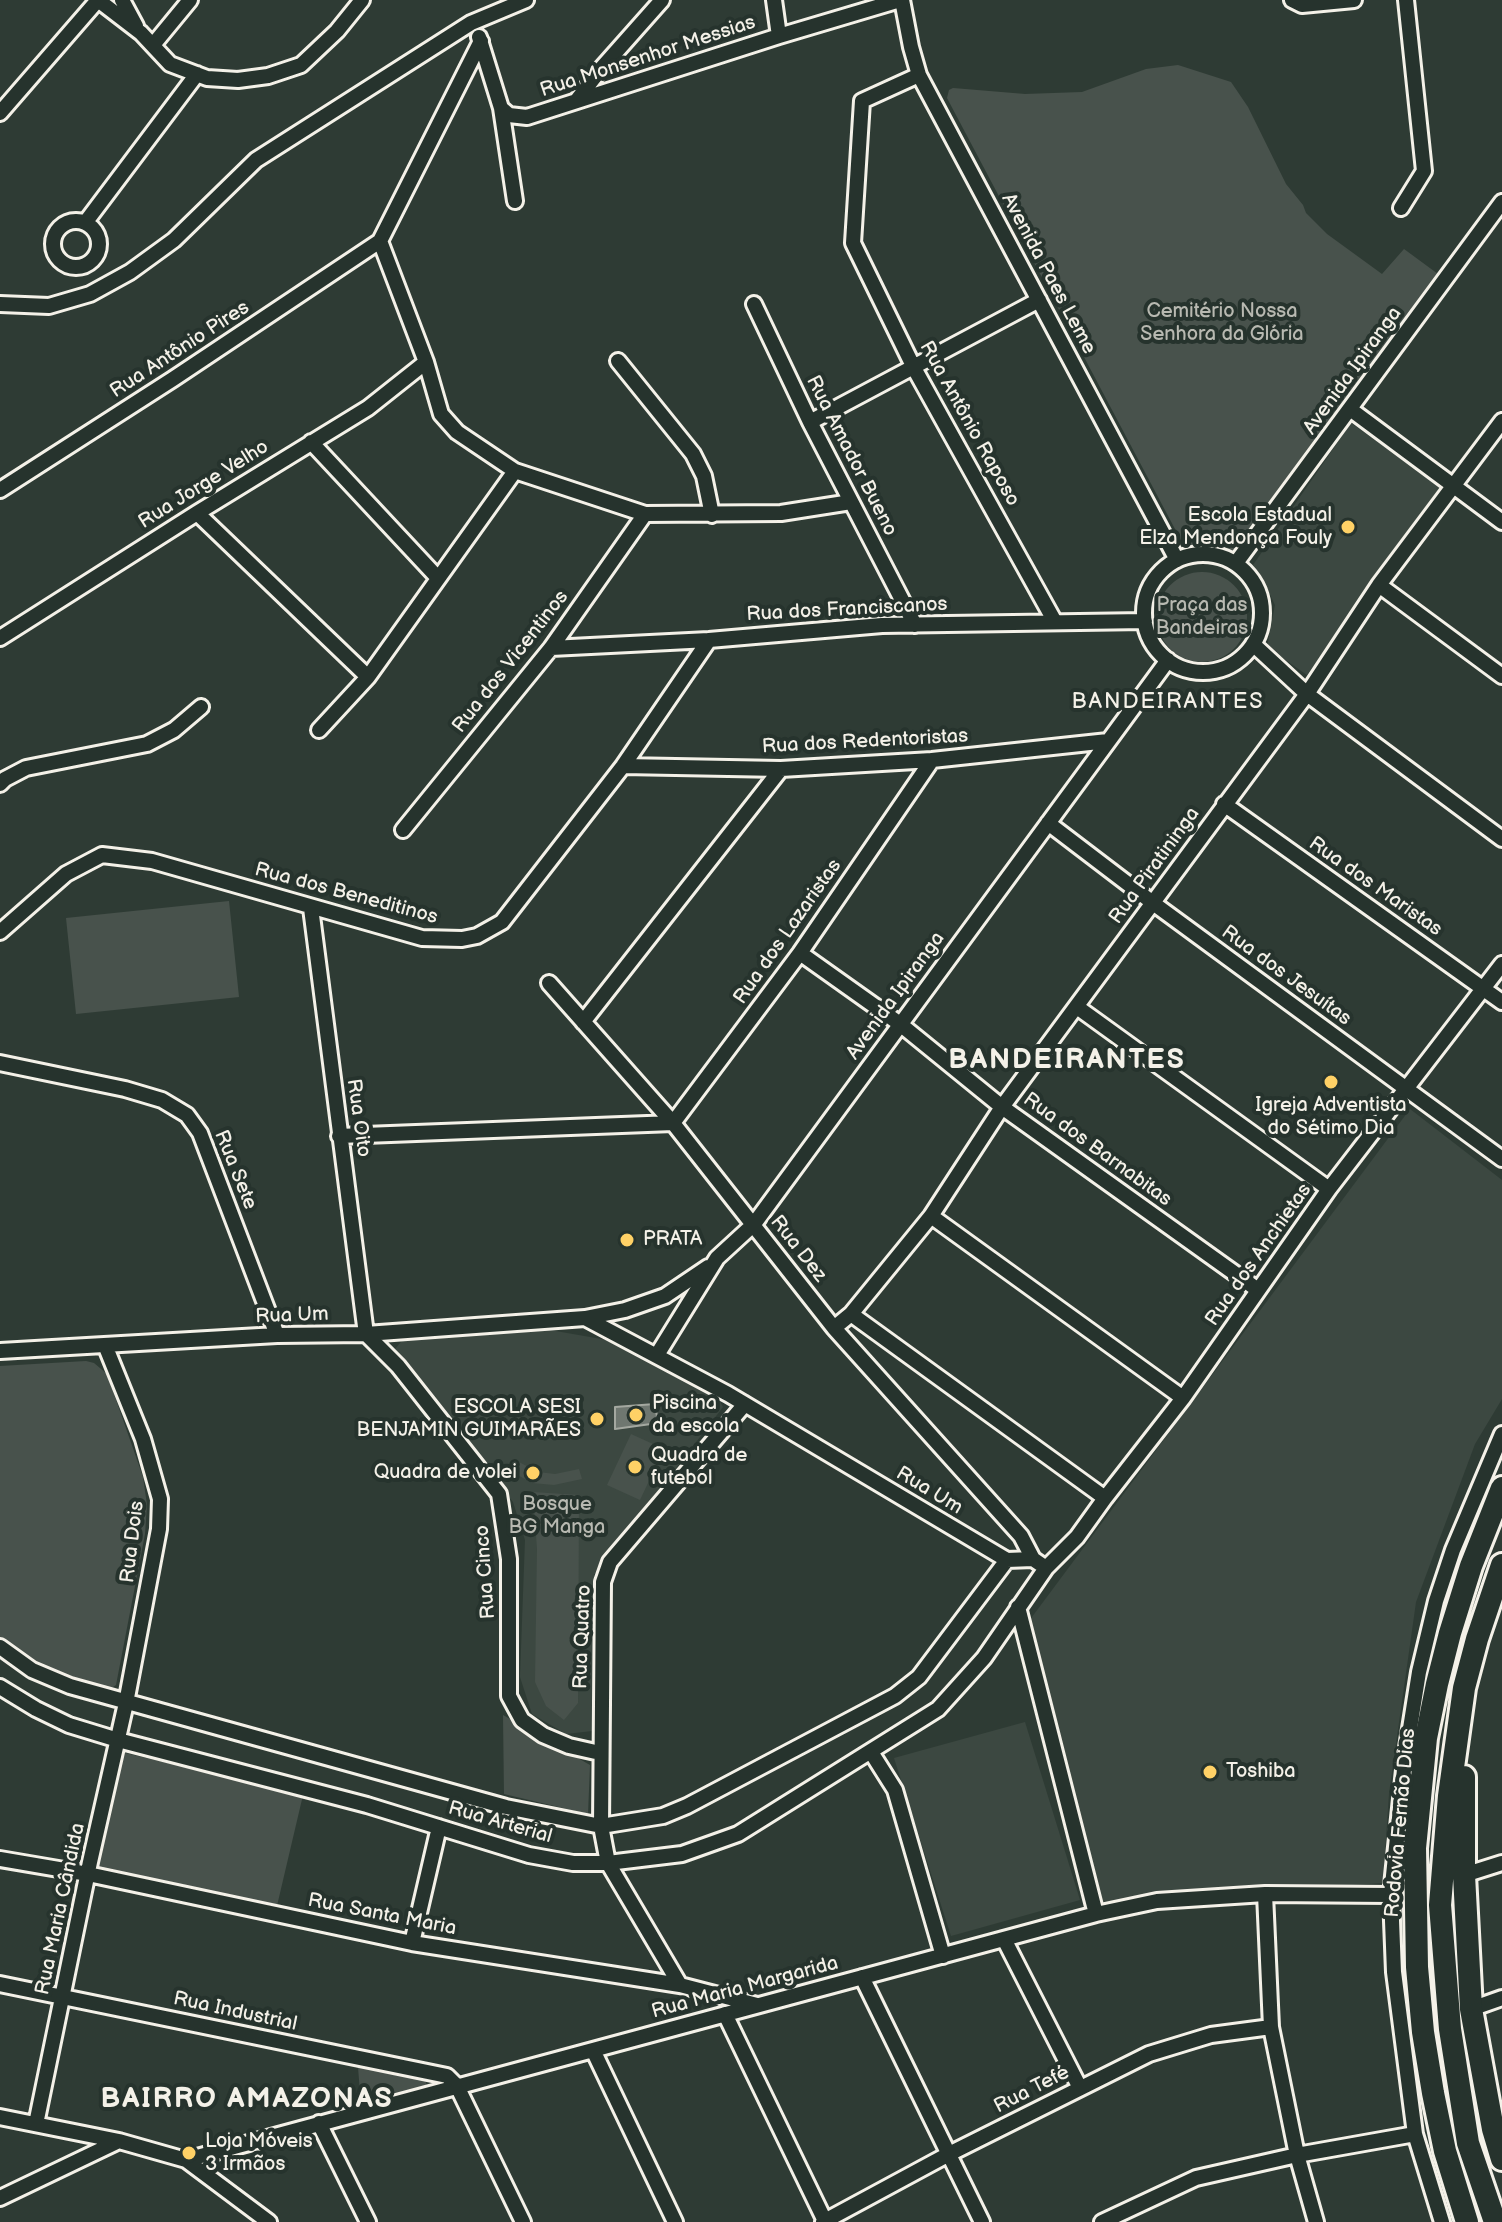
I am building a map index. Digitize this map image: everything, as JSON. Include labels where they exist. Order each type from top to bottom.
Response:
[{"type":"highway","name":"Rodovia Fernão Dias","points":[[1467,2222],[1445,2151],[1423,2032],[1417,1967],[1415,1848],[1426,1738],[1437,1684],[1471,1566],[1502,1488]]},
{"type":"highway","points":[[1495,2222],[1468,2143],[1450,2029],[1440,1905],[1449,1796],[1464,1688],[1502,1565]]},
{"type":"highway","points":[[1464,1688],[1464,1875],[1471,2009],[1498,2127],[1502,2159]]},
{"type":"street","points":[[0,113],[98,0],[141,33],[170,64],[207,78],[238,80],[268,76],[301,65],[337,31],[362,0]]},
{"type":"street","points":[[122,0],[141,33]]},
{"type":"street","points":[[153,45],[190,0]]},
{"type":"street","points":[[0,304],[49,306],[90,294],[130,272],[174,240],[256,160],[471,23],[526,0]]},
{"type":"street","points":[[577,100],[662,0]]},
{"type":"street","points":[[774,0],[779,36]]},
{"type":"street","name":"Rua Monsenhor Messias","points":[[501,108],[509,115],[527,117],[901,0]]},
{"type":"street","name":"Avenida Paes Leme","points":[[901,0],[919,75],[1177,560]]},
{"type":"street","points":[[1292,0],[1302,5],[1354,0]]},
{"type":"street","points":[[1401,208],[1424,171],[1406,0]]},
{"type":"street","points":[[471,23],[481,41],[501,108],[515,201]]},
{"type":"street","points":[[481,41],[380,241],[426,362],[441,414],[457,432],[515,471],[645,514],[781,513],[851,502]]},
{"type":"street","points":[[85,223],[197,74]]},
{"type":"street","name":"Rua Antônio Raposo","points":[[919,75],[862,101],[853,243],[914,368],[1055,622]]},
{"type":"street","name":"Avenida Ipiranga","points":[[1236,563],[1502,202]]},
{"type":"street","name":"Rua Antônio Pires","points":[[0,490],[380,241]]},
{"type":"street","points":[[810,422],[1039,300]]},
{"type":"street","name":"Rua Amador Bueno","points":[[754,304],[810,422],[915,625]]},
{"type":"street","points":[[618,361],[693,454],[704,476],[712,515]]},
{"type":"street","name":"Rua Jorge Velho","points":[[0,638],[368,408],[426,362]]},
{"type":"street","points":[[1350,409],[1502,522]]},
{"type":"street","name":"Rua Piratininga","points":[[834,1328],[851,1314],[931,1216],[1002,1107],[1307,694],[1379,585],[1502,421]]},
{"type":"street","points":[[311,442],[437,577]]},
{"type":"street","points":[[319,730],[368,677],[515,471]]},
{"type":"street","points":[[197,513],[368,677]]},
{"type":"street","name":"Rua dos Vicentinos","points":[[403,830],[551,648],[645,514]]},
{"type":"street","points":[[1201,553],[1236,563],[1256,586],[1261,600],[1262,616],[1253,644],[1244,655],[1221,669],[1193,671],[1168,660],[1152,643],[1145,621],[1148,592],[1155,579],[1177,560],[1201,553]]},
{"type":"street","points":[[1379,585],[1502,676]]},
{"type":"street","name":"Rua dos Franciscanos","points":[[551,648],[915,625],[1145,621]]},
{"type":"street","name":"Rua dos Beneditinos","points":[[0,932],[66,874],[102,855],[152,861],[422,938],[477,936],[502,922],[623,766],[709,640]]},
{"type":"street","points":[[1253,644],[1307,694],[1502,839]]},
{"type":"street","name":"Avenida Ipiranga","points":[[657,1355],[717,1258],[754,1224],[1168,660]]},
{"type":"street","points":[[0,784],[26,768],[147,744],[174,730],[201,707]]},
{"type":"street","name":"Rua dos Redentoristas","points":[[623,766],[781,769],[932,760],[1108,741]]},
{"type":"street","name":"Rua dos Lazaristas","points":[[673,1123],[800,953],[932,760]]},
{"type":"street","points":[[583,1022],[781,769]]},
{"type":"street","name":"Rua dos Maristas","points":[[1224,804],[1502,1002]]},
{"type":"street","name":"Rua dos Jesuítas","points":[[1048,823],[1502,1159]]},
{"type":"street","name":"Rua Oito","points":[[311,908],[366,1334]]},
{"type":"street","name":"Rua dos Barnabitas","points":[[800,953],[900,1024],[1002,1107],[1258,1290]]},
{"type":"street","name":"Rua dos Anchietas","points":[[1046,1568],[1077,1537],[1183,1398],[1329,1189],[1502,964]]},
{"type":"street","name":"Rua Dez","points":[[549,983],[673,1123],[834,1328],[1021,1536],[1033,1559]]},
{"type":"street","points":[[1077,1007],[1329,1189]]},
{"type":"street","name":"Rua Sete","points":[[0,1063],[125,1089],[162,1100],[187,1115],[200,1133],[277,1335]]},
{"type":"street","points":[[339,1136],[673,1123]]},
{"type":"street","points":[[931,1216],[1183,1398]]},
{"type":"street","name":"Rua Um","points":[[0,1351],[277,1335],[366,1334],[585,1318],[625,1310],[665,1296],[717,1258]]},
{"type":"street","points":[[851,1314],[1105,1498]]},
{"type":"street","name":"Rua Um","points":[[585,1318],[745,1404],[1007,1560]]},
{"type":"street","name":"Rua Cinco","points":[[366,1334],[398,1366],[499,1494],[509,1559],[509,1696],[522,1720],[543,1735],[569,1746],[600,1753]]},
{"type":"street","name":"Rua Dois","points":[[105,1345],[143,1439],[160,1499],[159,1529],[126,1703]]},
{"type":"street","name":"Rua Quatro","points":[[680,1985],[608,1863],[601,1826],[603,1582],[610,1562],[745,1404]]},
{"type":"street","name":"Rodovia Fernão Dias","points":[[1442,2222],[1415,2134],[1394,1972],[1391,1895],[1405,1760],[1422,1658],[1453,1550],[1502,1434]]},
{"type":"street","points":[[1007,1560],[1033,1559],[1046,1568]]},
{"type":"street","name":"Rua Arterial","points":[[0,1647],[32,1670],[70,1686],[126,1703],[506,1807],[601,1826],[663,1816],[687,1806],[895,1696],[919,1677],[1007,1560]]},
{"type":"street","name":"Rua Arterial","points":[[0,1687],[69,1725],[118,1740],[367,1805],[529,1855],[573,1863],[608,1863],[682,1854],[738,1834],[938,1709],[984,1658],[1046,1568]]},
{"type":"street","points":[[1018,1607],[1096,1914]]},
{"type":"street","name":"Rua Maria Cândida","points":[[36,2124],[126,1703]]},
{"type":"street","points":[[871,1752],[895,1790],[943,1956]]},
{"type":"street","points":[[412,1943],[439,1827]]},
{"type":"street","name":"Rua Santa Maria","points":[[0,1859],[88,1874],[412,1943],[680,1985],[758,2005]]},
{"type":"street","points":[[1464,1875],[1502,1863]]},
{"type":"street","points":[[1265,1894],[1271,2027],[1297,2155],[1316,2222]]},
{"type":"street","name":"Rua Maria Margarida","points":[[186,2160],[1096,1914],[1157,1901],[1265,1894],[1391,1895]]},
{"type":"street","points":[[1004,1939],[1080,2088]]},
{"type":"street","points":[[862,1977],[982,2222]]},
{"type":"street","name":"Rua Industrial","points":[[0,1984],[447,2076],[457,2086]]},
{"type":"street","points":[[1471,2009],[1502,1998]]},
{"type":"street","points":[[725,2014],[824,2222]]},
{"type":"street","name":"Rua Tefé","points":[[824,2222],[949,2154],[1149,2054],[1211,2035],[1271,2027]]},
{"type":"street","points":[[593,2050],[675,2222]]},
{"type":"street","points":[[457,2086],[523,2222]]},
{"type":"street","points":[[0,2117],[119,2141],[186,2160],[269,2222]]},
{"type":"street","points":[[319,2123],[368,2222]]},
{"type":"street","points":[[1102,2222],[1196,2178],[1297,2155],[1415,2134]]},
{"type":"street","points":[[0,2198],[119,2141]]},
{"type":"shaded area","name":"Escola Estadual Elza Mendonça Fouly","points":[[1351,423],[1444,489],[1307,675],[1267,647],[1275,605],[1253,565]]},
{"type":"shaded area","points":[[1410,1109],[1502,1180],[1502,1399],[1475,1444],[1416,1602],[1389,1793],[1383,1883],[1099,1902],[1029,1621]]},
{"type":"shaded area","points":[[527,1326],[607,1340],[717,1396],[723,1407],[594,1575],[592,1731],[566,1734],[532,1714],[520,1677],[525,1540],[513,1502],[395,1349],[406,1336]]},
{"type":"shaded area","name":"Piscina da escola","points":[[655,1404],[658,1423],[615,1429],[615,1407]]},
{"type":"shaded area","points":[[1025,1722],[1080,1900],[951,1936],[894,1758]]},
{"type":"green space","name":"Cemitério Nossa Senhora da Glória","points":[[1178,65],[1231,82],[1248,107],[1286,184],[1306,213],[1327,234],[1382,274],[1404,249],[1438,274],[1231,553],[1184,546],[947,98],[949,90],[953,88],[1025,94],[1082,92],[1146,69]]},
{"type":"green space","name":"Praça das Bandeiras","points":[[1202,572],[1219,575],[1234,585],[1244,600],[1247,617],[1244,634],[1234,649],[1219,659],[1202,662],[1185,659],[1170,649],[1160,634],[1157,617],[1160,600],[1170,585],[1185,575]]},
{"type":"green space","points":[[229,901],[239,997],[76,1014],[66,918]]},
{"type":"green space","points":[[94,1363],[107,1374],[143,1477],[147,1505],[145,1534],[116,1685],[101,1690],[34,1664],[0,1640],[0,1366]]},
{"type":"green space","name":"Quadra de futebol","points":[[631,1434],[664,1449],[640,1500],[607,1485]]},
{"type":"green space","name":"Quadra de volei","points":[[519,1462],[538,1472],[555,1474],[579,1469],[582,1479],[554,1485],[532,1483],[514,1473],[514,1464]]},
{"type":"green space","name":"Bosque BG Manga","points":[[533,1492],[579,1495],[578,1703],[564,1720],[546,1706],[535,1682],[537,1549]]},
{"type":"green space","points":[[503,1715],[590,1765],[588,1814],[504,1794]]},
{"type":"green space","points":[[121,1752],[303,1795],[276,1910],[94,1867]]},
{"type":"green space","points":[[358,2067],[424,2077],[427,2086],[361,2105]]},
{"type":"place","name":"Escola Estadual Elza Mendonça Fouly","points":[[1348,527]]},
{"type":"place","name":"Igreja Adventista do Sétimo Dia","points":[[1331,1082]]},
{"type":"place","name":"PRATA","points":[[627,1240]]},
{"type":"place","name":"Piscina da escola","points":[[636,1415]]},
{"type":"place","name":"ESCOLA SESI BENJAMIN GUIMARÃES","points":[[597,1419]]},
{"type":"place","name":"Quadra de futebol","points":[[635,1467]]},
{"type":"place","name":"Quadra de volei","points":[[533,1473]]},
{"type":"place","name":"Toshiba","points":[[1210,1772]]},
{"type":"place","name":"Loja Móveis 3 Irmãos","points":[[189,2153]]},
{"type":"district","name":"BANDEIRANTES","points":[[1168,702]]},
{"type":"district","name":"BANDEIRANTES","points":[[1067,1061]]},
{"type":"district","name":"BAIRRO AMAZONAS","points":[[247,2100]]}]
